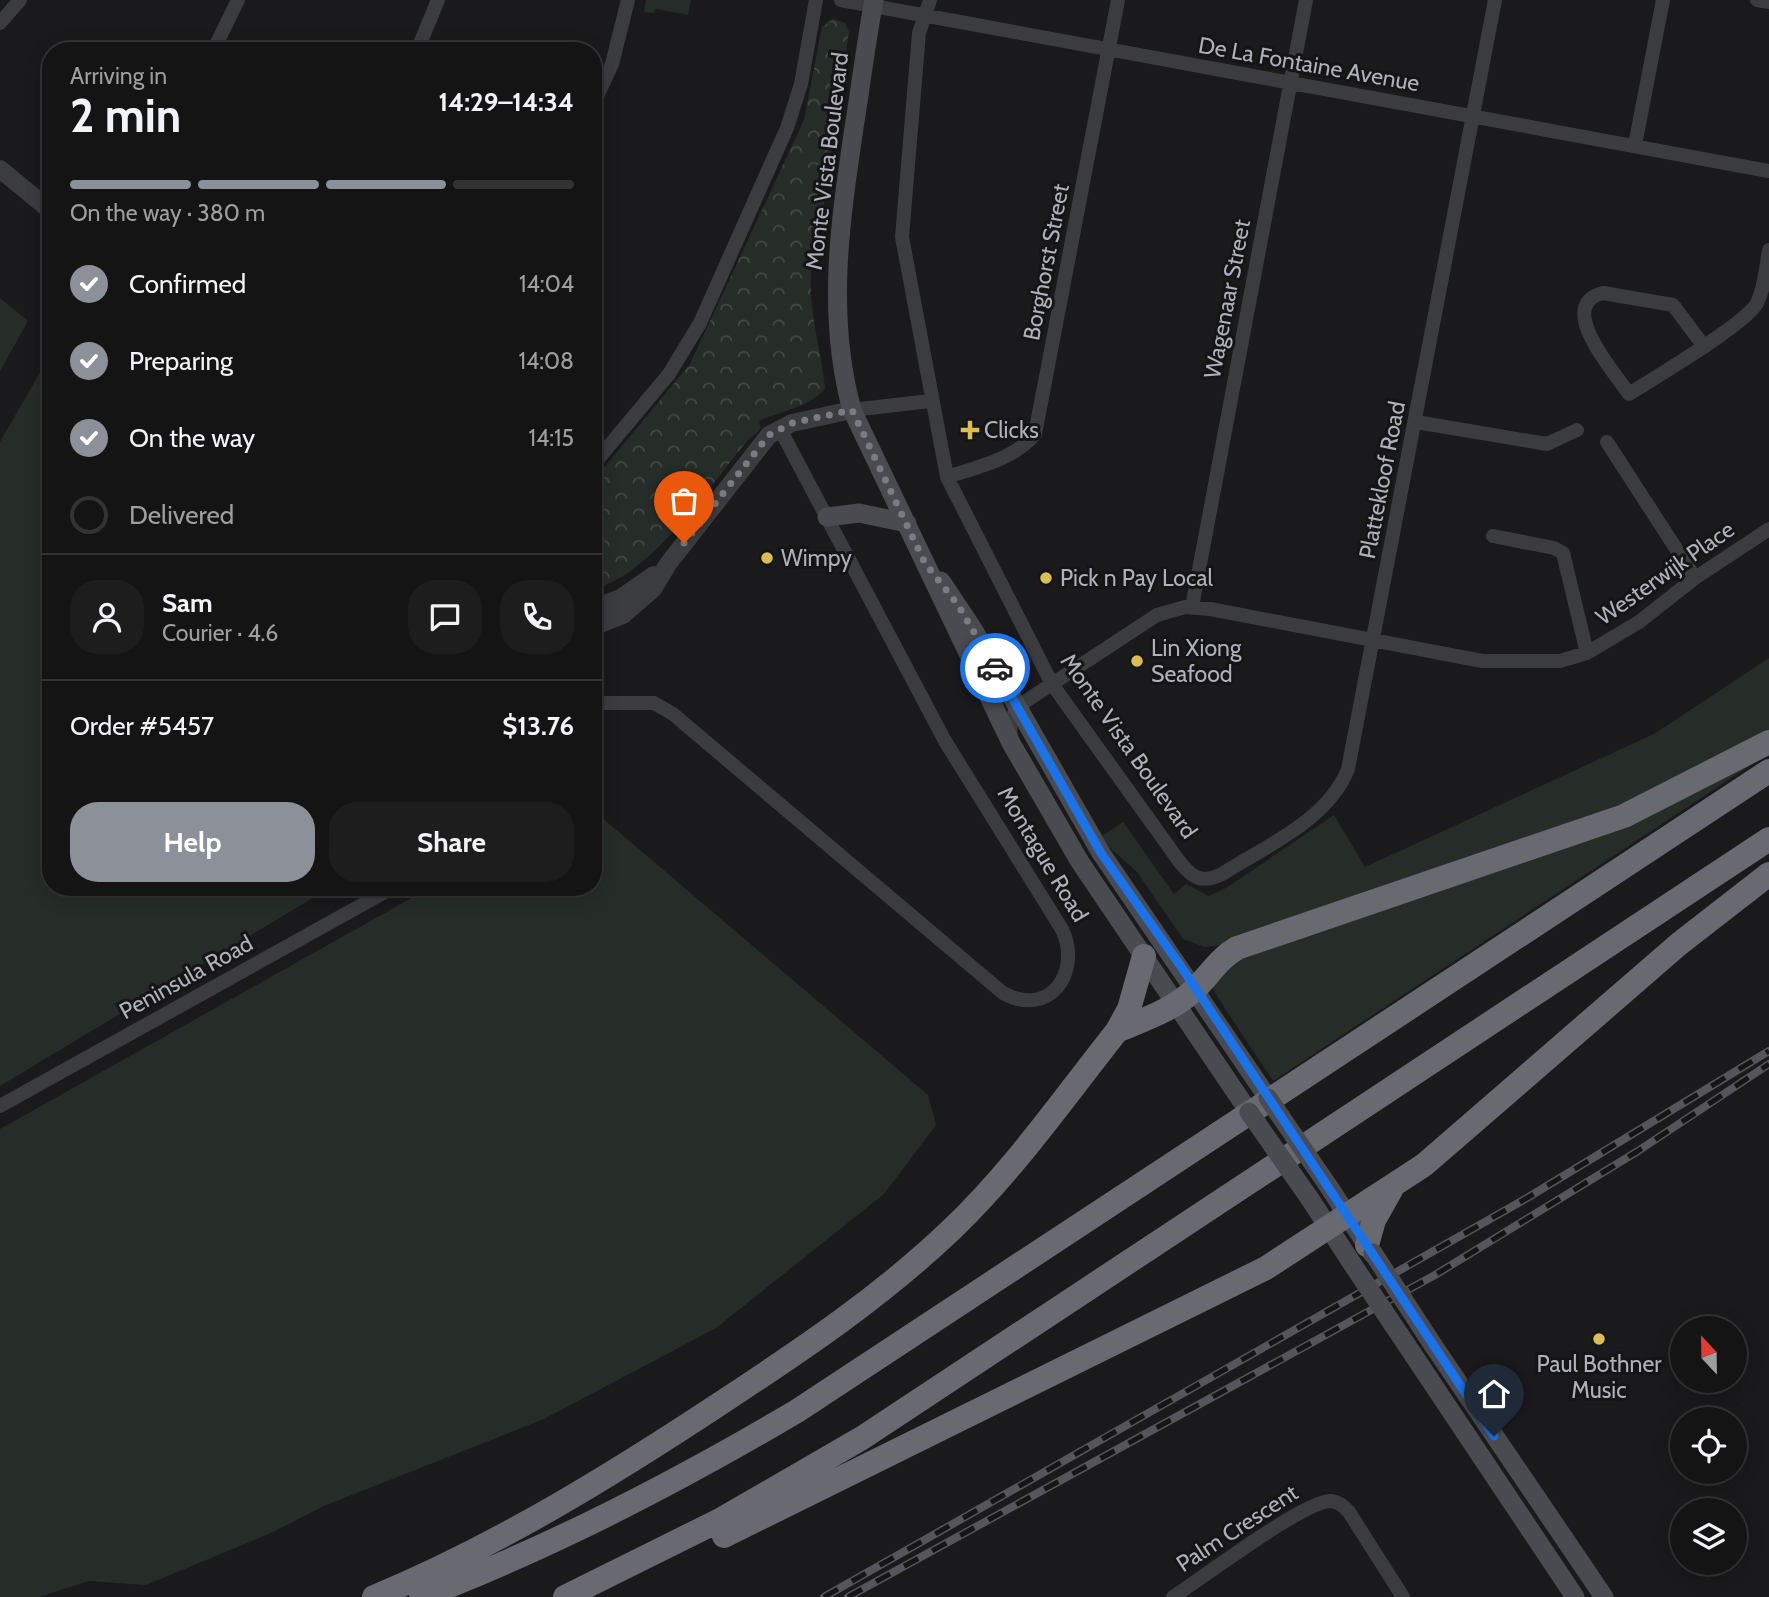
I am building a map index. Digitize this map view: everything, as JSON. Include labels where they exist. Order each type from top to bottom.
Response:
[{"type":"highway","points":[[1117,1031],[1175,1005],[1196,989],[1215,964],[1237,948],[1624,816],[1769,742]]},
{"type":"highway","points":[[421,1597],[618,1509],[804,1407],[1769,771]]},
{"type":"highway","points":[[565,1597],[736,1512],[862,1438],[1769,839]]},
{"type":"highway","points":[[591,1597],[646,1575],[1266,1268],[1424,1165],[1679,944],[1769,874]]},
{"type":"highway","points":[[374,1597],[529,1522],[584,1491],[850,1316],[922,1258],[998,1182],[1117,1031],[1129,1009],[1144,956]]},
{"type":"highway","points":[[1364,1255],[1374,1220],[1392,1188]]},
{"type":"main road","name":"Monte Vista Boulevard","points":[[873,3],[837,253],[836,302],[846,387],[852,410],[907,523],[946,612],[1011,743],[1080,862],[1175,1005],[1310,1199],[1338,1222]]},
{"type":"main road","points":[[827,517],[859,513],[907,523]]},
{"type":"main road","name":"Monte Vista Boulevard","points":[[925,563],[958,605],[1101,853],[1329,1187],[1338,1222]]},
{"type":"main road","points":[[1338,1222],[1433,1345],[1604,1597]]},
{"type":"main road","points":[[1364,1255],[1414,1356],[1574,1597]]},
{"type":"street","points":[[0,23],[20,0]]},
{"type":"street","points":[[218,42],[239,0]]},
{"type":"street","points":[[421,42],[438,0]]},
{"type":"street","points":[[602,84],[615,54],[628,0]]},
{"type":"street","name":"Monte Vista Boulevard","points":[[602,454],[669,374],[699,323],[787,128],[801,84],[816,0]]},
{"type":"street","name":"De La Fontaine Avenue","points":[[841,0],[873,3],[923,17],[1769,171]]},
{"type":"street","name":"Monte Vista Boulevard","points":[[930,0],[919,33],[902,237],[930,401],[947,477],[1052,684],[1190,873]]},
{"type":"street","name":"Borghorst Street","points":[[947,477],[1010,454],[1026,445],[1035,434],[1118,0]]},
{"type":"street","name":"Wagenaar Street","points":[[1192,607],[1307,0]]},
{"type":"street","name":"Plattekloof Road","points":[[1190,873],[1206,881],[1222,874],[1318,811],[1334,797],[1348,769],[1495,0]]},
{"type":"street","points":[[1635,145],[1663,0]]},
{"type":"street","points":[[1757,0],[1769,2]]},
{"type":"street","points":[[0,169],[42,204]]},
{"type":"street","points":[[1703,345],[1679,311],[1665,303],[1603,293],[1594,295],[1584,309],[1585,327],[1629,394],[1703,345],[1746,315],[1756,304],[1769,250]]},
{"type":"street","points":[[602,624],[615,620],[636,607],[653,589],[668,564],[758,448],[780,429],[792,423],[852,410],[930,401]]},
{"type":"street","points":[[1416,422],[1547,444],[1577,430]]},
{"type":"street","name":"Montague Road","points":[[602,703],[640,702],[665,709],[1003,993],[1018,1001],[1039,999],[1060,984],[1070,961],[1069,946],[1063,931],[945,740],[780,429]]},
{"type":"street","points":[[1607,442],[1695,578]]},
{"type":"street","name":"Westerwijk Place","points":[[1192,607],[1482,660],[1539,663],[1587,653],[1639,622],[1695,578],[1769,529]]},
{"type":"street","points":[[1493,536],[1554,548],[1563,553],[1587,653]]},
{"type":"street","points":[[602,605],[621,598],[668,564]]},
{"type":"street","points":[[1011,743],[1010,722],[1017,707],[1150,619],[1171,610],[1192,607]]},
{"type":"street","name":"Peninsula Road","points":[[0,1106],[378,896]]},
{"type":"street","name":"Palm Crescent","points":[[1173,1597],[1302,1512],[1329,1501],[1342,1504],[1349,1512],[1403,1597]]},
{"type":"green space","points":[[646,0],[691,0],[688,15],[656,9],[653,13],[644,12]]},
{"type":"green space","points":[[833,19],[845,23],[849,32],[820,231],[811,272],[812,310],[825,388],[804,404],[759,421],[761,428],[658,548],[637,566],[602,585],[602,470],[690,364],[804,120],[822,27]]},
{"type":"green space","points":[[0,298],[28,321],[0,371]]},
{"type":"green space","points":[[42,369],[42,896],[316,896],[0,1086],[0,442]]},
{"type":"green space","points":[[1769,658],[1769,730],[1648,795],[1221,945],[1205,947],[1183,939],[1137,872],[1109,847],[1102,836],[1123,822],[1174,894],[1186,884],[1209,896],[1226,888],[1334,815],[1365,867],[1654,734]]},
{"type":"green space","points":[[1769,753],[1273,1081],[1211,987],[1230,964]]},
{"type":"green space","points":[[602,818],[928,1095],[936,1125],[884,1194],[716,1328],[544,1419],[324,1506],[271,1533],[146,1585],[89,1581],[39,1597],[0,1597],[0,1129],[415,896],[602,896]]},
{"type":"railway","points":[[824,1597],[1527,1198],[1769,1051]]},
{"type":"railway","points":[[848,1597],[1435,1275],[1638,1151],[1769,1064]]},
{"type":"way so far","points":[[684,543],[769,435],[792,423],[852,410],[925,563],[958,605],[995,668]]},
{"type":"place","name":"Clicks","points":[[970,430]]},
{"type":"place","name":"Wimpy","points":[[767,558]]},
{"type":"place","name":"Pick n Pay Local","points":[[1046,578]]},
{"type":"place","name":"Lin Xiong Seafood","points":[[1137,661]]},
{"type":"place","name":"Paul Bothner Music","points":[[1599,1339]]},
{"type":"route","points":[[995,668],[1101,853],[1182,968],[1494,1436]]}]
